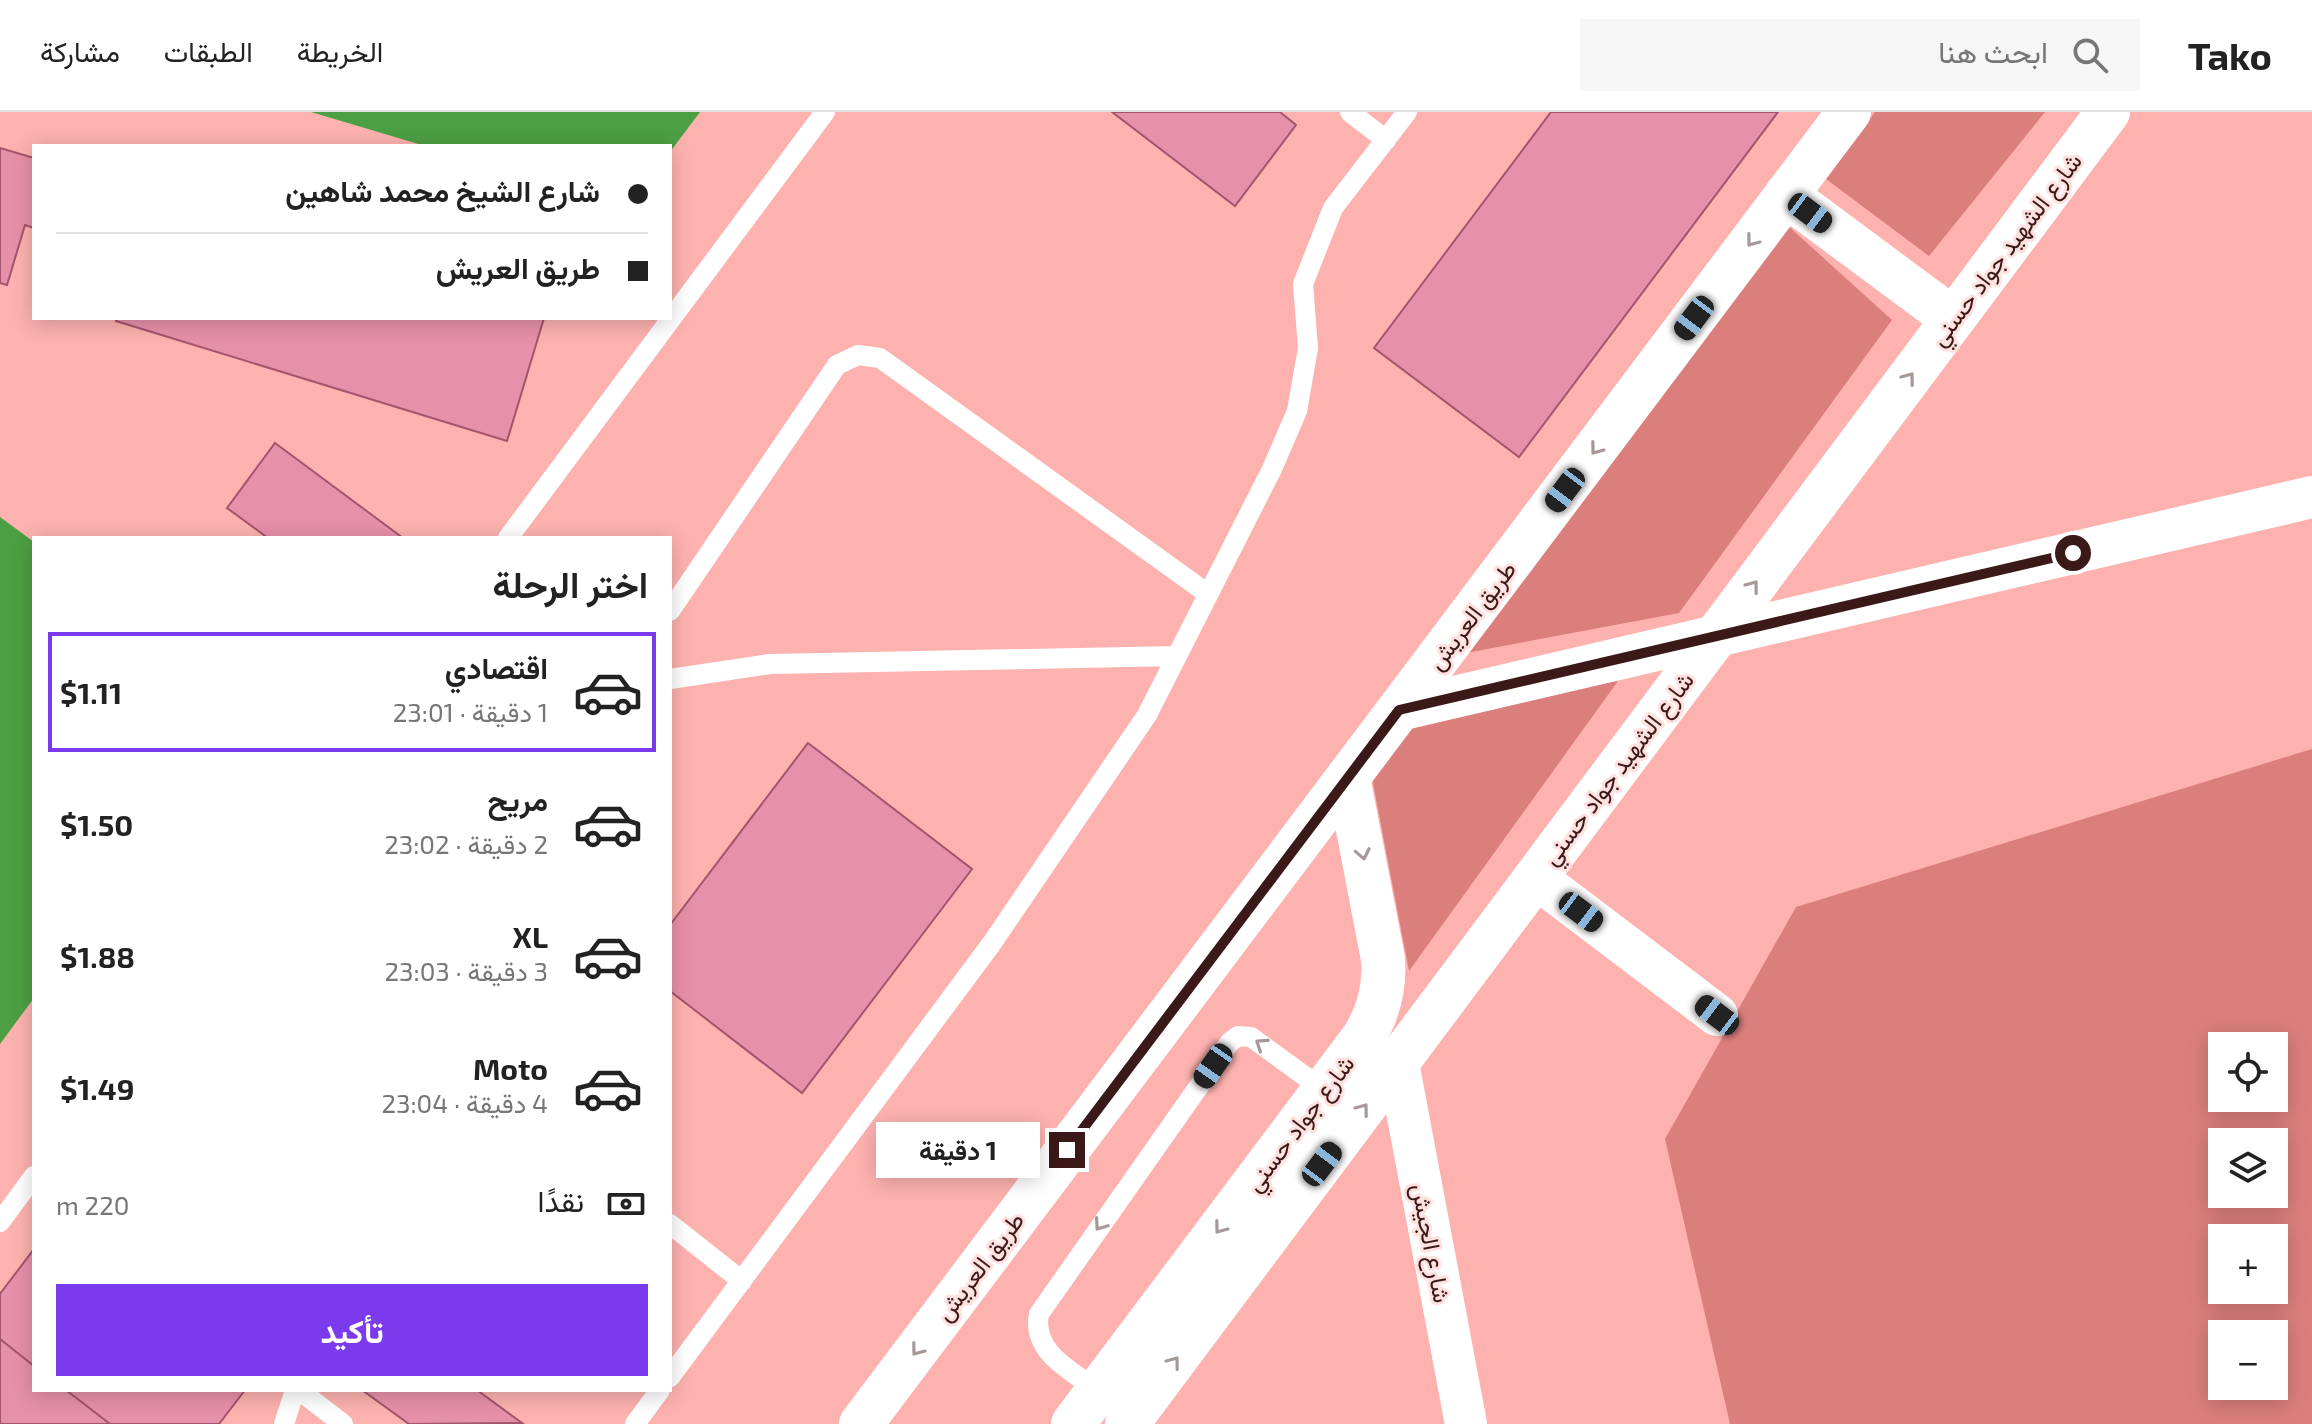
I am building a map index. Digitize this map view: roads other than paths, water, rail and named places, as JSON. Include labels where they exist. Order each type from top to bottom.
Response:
[{"type":"street","name":"طريق العريش","points":[[861,1424],[1849,112]]},
{"type":"street","name":"شارع الشهيد جواد حسني","points":[[1129,1421],[2108,112]]},
{"type":"street","points":[[1786,195],[1953,319]]},
{"type":"street","points":[[1399,710],[1714,639],[2312,497]]},
{"type":"street","name":"شارع جواد حسني","points":[[1086,1407],[1369,1028],[1383,983],[1383,959],[1348,777]]},
{"type":"street","points":[[1535,877],[1717,1015]]},
{"type":"street","name":"شارع الجيش","points":[[1398,1063],[1466,1424]]},
{"type":"lane","points":[[672,318],[825,112]]},
{"type":"lane","points":[[1350,112],[1386,140]]},
{"type":"lane","points":[[672,1374],[992,943],[1147,715],[1272,469],[1297,411],[1308,348],[1303,284],[1333,208],[1407,112]]},
{"type":"lane","points":[[509,536],[670,320]]},
{"type":"lane","points":[[672,608],[837,365],[858,355],[880,358],[1208,594]]},
{"type":"lane","points":[[672,679],[770,664],[1177,656]]},
{"type":"lane","points":[[1129,1421],[1086,1407],[1046,1351],[1038,1334],[1039,1314],[1230,1042],[1238,1036],[1251,1037],[1324,1090]]},
{"type":"lane","points":[[0,1222],[32,1179]]},
{"type":"lane","points":[[672,1226],[742,1281]]},
{"type":"lane","points":[[284,1424],[296,1392]]},
{"type":"lane","points":[[300,1392],[343,1424]]},
{"type":"lane","points":[[635,1424],[659,1392]]}]
